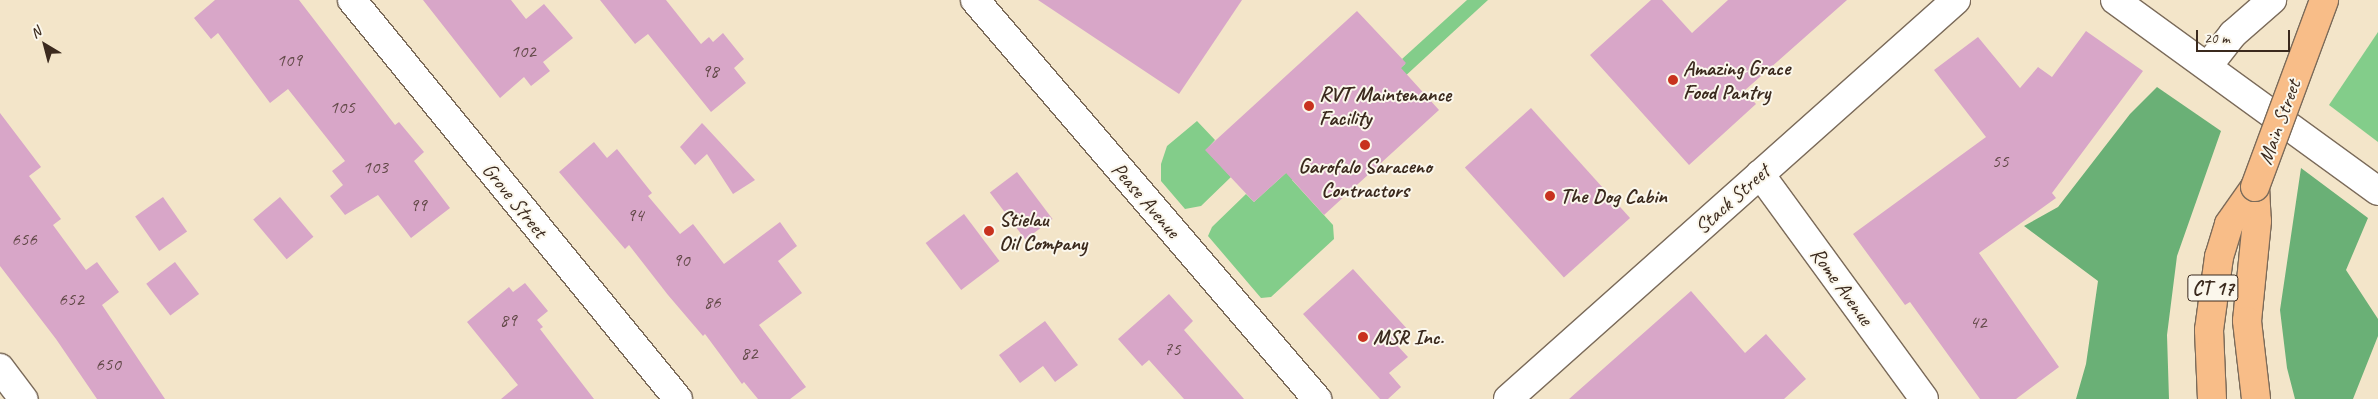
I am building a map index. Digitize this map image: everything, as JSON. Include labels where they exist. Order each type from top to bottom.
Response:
[{"type":"highway","name":"Main Street","points":[[2212,399],[2209,330],[2218,257],[2232,218],[2255,187],[2324,0]]},
{"type":"highway","name":"Main Street","points":[[2255,187],[2257,221],[2247,321],[2256,399]]},
{"type":"street","name":"Grove Street","points":[[352,0],[678,399]]},
{"type":"street","name":"Pease Avenue","points":[[975,0],[1318,399]]},
{"type":"street","name":"Stack Street","points":[[1508,399],[1956,0]]},
{"type":"street","points":[[2115,0],[2378,191]]},
{"type":"street","points":[[2208,66],[2233,34],[2272,0]]},
{"type":"street","name":"Rome Avenue","points":[[1760,174],[1924,399]]},
{"type":"street","points":[[0,368],[23,399]]},
{"type":"green space","points":[[1467,0],[1488,0],[1292,180],[1333,225],[1334,239],[1271,297],[1261,298],[1208,236],[1212,227],[1246,194],[1254,202],[1405,64],[1402,59]]},
{"type":"green space","points":[[2378,32],[2378,142],[2329,105]]},
{"type":"green space","points":[[2157,87],[2221,131],[2177,256],[2167,335],[2169,399],[2076,399],[2086,364],[2098,281],[2024,226],[2058,207],[2130,114]]},
{"type":"green space","points":[[1197,121],[1215,140],[1206,150],[1231,177],[1201,206],[1185,209],[1161,181],[1161,164],[1167,146]]},
{"type":"green space","points":[[2301,168],[2368,218],[2346,270],[2378,319],[2378,336],[2353,399],[2295,399],[2287,368],[2280,310]]},
{"type":"building","points":[[215,0],[299,0],[395,125],[399,122],[424,152],[414,161],[450,208],[411,238],[378,195],[345,215],[330,196],[343,185],[332,171],[345,161],[288,89],[270,103],[218,33],[211,39],[194,18]]},
{"type":"building","points":[[423,0],[511,0],[526,19],[544,4],[573,38],[543,62],[550,71],[531,86],[524,77],[500,98]]},
{"type":"building","points":[[600,0],[666,0],[701,44],[709,37],[713,42],[723,33],[744,59],[734,68],[746,83],[711,112],[648,34],[635,44]]},
{"type":"building","points":[[1038,0],[1242,0],[1179,94]]},
{"type":"building","name":"Amazing Grace Food Pantry","points":[[1651,0],[1662,0],[1692,33],[1728,0],[1847,0],[1744,91],[1756,104],[1689,165],[1590,55]]},
{"type":"building","name":"RVT Maintenance Facility","points":[[1357,11],[1406,63],[1401,68],[1439,110],[1324,215],[1286,173],[1254,202],[1205,150]]},
{"type":"building","points":[[2086,31],[2143,71],[2052,193],[2056,198],[1979,253],[2059,367],[2016,399],[1980,399],[1910,302],[1905,305],[1853,234],[1986,137],[1934,70],[1978,37],[2020,88],[2038,67],[2052,77]]},
{"type":"building","name":"The Dog Cabin","points":[[1531,108],[1630,218],[1564,278],[1465,168]]},
{"type":"building","points":[[0,113],[41,167],[29,176],[61,219],[53,225],[86,270],[97,262],[119,292],[102,305],[165,399],[97,399],[56,339],[0,266]]},
{"type":"building","points":[[702,123],[755,180],[733,194],[707,154],[695,165],[680,147]]},
{"type":"building","points":[[594,142],[607,158],[617,149],[652,193],[648,196],[680,234],[693,224],[724,264],[780,222],[797,246],[778,261],[802,293],[759,325],[806,387],[790,399],[758,399],[744,382],[742,384],[705,334],[703,336],[629,245],[625,249],[559,172]]},
{"type":"building","points":[[1017,172],[1053,219],[1025,240],[990,192]]},
{"type":"building","points":[[163,197],[187,231],[159,251],[135,217]]},
{"type":"building","points":[[280,197],[313,237],[287,259],[253,219]]},
{"type":"building","points":[[964,214],[1000,261],[961,290],[926,243]]},
{"type":"building","points":[[175,262],[199,294],[170,316],[146,284]]},
{"type":"building","name":"MSR Inc.","points":[[1353,269],[1409,331],[1395,343],[1408,357],[1389,373],[1401,387],[1388,399],[1380,399],[1303,314]]},
{"type":"building","points":[[525,283],[548,311],[537,320],[543,327],[540,329],[594,399],[501,399],[518,385],[467,322],[509,287],[513,292]]},
{"type":"building","points":[[1691,291],[1745,353],[1766,334],[1806,379],[1784,399],[1569,399]]},
{"type":"building","points":[[1169,294],[1193,321],[1184,330],[1244,399],[1184,399],[1149,360],[1142,366],[1118,339]]},
{"type":"building","points":[[1045,321],[1078,365],[1055,382],[1043,366],[1020,383],[999,355]]},
{"type":"place","name":"Amazing Grace Food Pantry","points":[[1673,80]]},
{"type":"place","name":"RVT Maintenance Facility","points":[[1309,106]]},
{"type":"place","name":"Garofalo Saraceno Contractors","points":[[1365,145]]},
{"type":"place","name":"The Dog Cabin","points":[[1550,196]]},
{"type":"place","name":"Stielau Oil Company","points":[[989,231]]},
{"type":"place","name":"MSR Inc.","points":[[1363,337]]}]
